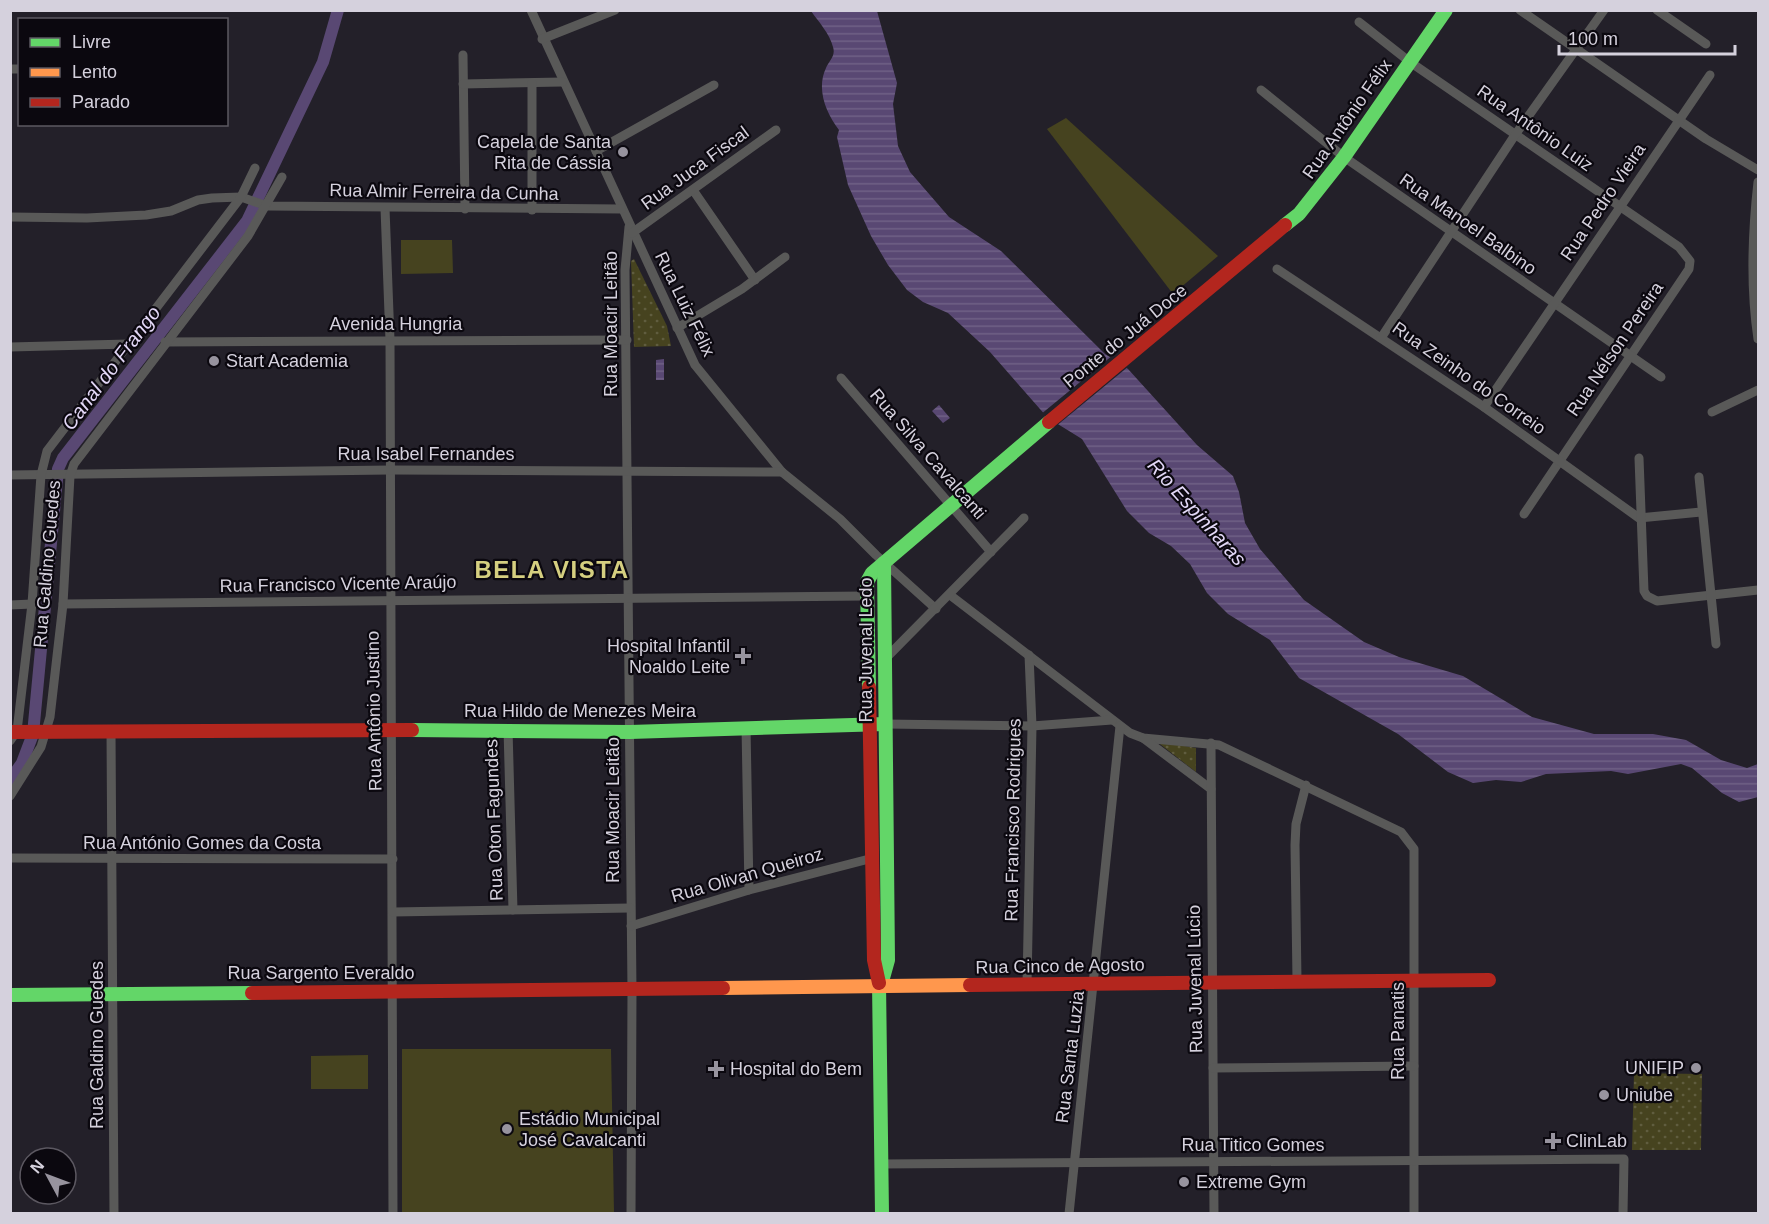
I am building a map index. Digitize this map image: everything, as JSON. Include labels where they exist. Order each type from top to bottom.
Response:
[{"type":"street","name":"Rua Luiz Félix","points":[[531,10],[542,39],[596,151],[687,352],[702,375],[782,472],[840,519],[884,563],[936,609]]},
{"type":"street","points":[[542,39],[615,10]]},
{"type":"street","name":"Rua Antônio Félix","points":[[1269,241],[1312,200],[1446,10]]},
{"type":"street","points":[[1520,10],[1706,140],[1758,170]]},
{"type":"street","points":[[1381,338],[1515,135],[1604,10]]},
{"type":"street","points":[[1657,10],[1706,44]]},
{"type":"street","name":"Rua Antônio Luiz","points":[[1359,22],[1410,62],[1679,247],[1690,261]]},
{"type":"street","points":[[463,55],[465,209]]},
{"type":"street","name":"Rua Pedro Vieira","points":[[1484,407],[1710,75]]},
{"type":"street","points":[[464,84],[562,82]]},
{"type":"street","points":[[531,210],[532,83]]},
{"type":"street","points":[[596,151],[714,85]]},
{"type":"street","name":"Rua Manoel Balbino","points":[[1261,90],[1344,157],[1661,377]]},
{"type":"street","name":"Rua Juca Fiscal","points":[[631,230],[693,190],[776,130]]},
{"type":"street","name":"Rua Galdino Guedes","points":[[13,735],[32,604],[43,461],[54,439],[243,197],[255,168]]},
{"type":"street","name":"Rua Galdino Guedes","points":[[10,796],[41,747],[47,731],[63,604],[70,476],[87,445],[248,236],[263,205],[282,177]]},
{"type":"street","points":[[1758,182],[1752,239],[1758,339]]},
{"type":"street","points":[[693,190],[755,280]]},
{"type":"street","name":"Rua Almir Ferreira da Cunha","points":[[10,217],[87,218],[146,215],[171,211],[198,200],[243,197],[263,205],[531,210],[621,209]]},
{"type":"street","name":"Rua Antônio Justino","points":[[385,208],[390,340],[389,600],[393,859],[393,1214]]},
{"type":"street","name":"Rua Moacir Leitão","points":[[631,230],[625,270],[632,990],[631,1214]]},
{"type":"street","name":"Ponte do Juá Doce","points":[[884,563],[1004,459],[1269,241]]},
{"type":"street","points":[[677,328],[755,280],[786,257]]},
{"type":"street","name":"Rua Nélson Pereira","points":[[1524,514],[1689,269],[1690,261]]},
{"type":"street","name":"Rua Zeinho do Correio","points":[[1277,269],[1484,407],[1640,518]]},
{"type":"street","name":"Avenida Hungria","points":[[165,342],[627,340]]},
{"type":"street","points":[[10,347],[128,344]]},
{"type":"street","name":"Rua Silva Cavalcanti","points":[[841,378],[991,552]]},
{"type":"street","points":[[1712,412],[1758,390]]},
{"type":"street","points":[[1639,458],[1644,591],[1647,596],[1657,601],[1758,590]]},
{"type":"street","name":"Rua Isabel Fernandes","points":[[10,475],[390,470],[782,472]]},
{"type":"street","points":[[1699,477],[1716,644]]},
{"type":"street","points":[[1640,518],[1701,512]]},
{"type":"street","points":[[886,658],[1024,518]]},
{"type":"street","name":"Rua Juvenal Ledo","points":[[882,1214],[880,987],[874,960],[866,596],[867,582],[872,573],[884,563]]},
{"type":"street","name":"Rua Juvenal Ledo","points":[[880,987],[888,960],[884,563]]},
{"type":"street","points":[[950,595],[1116,723],[1143,738],[1211,789]]},
{"type":"street","name":"Rua Francisco Vicente Araújo","points":[[63,604],[866,596]]},
{"type":"street","points":[[10,605],[32,604]]},
{"type":"street","name":"Rua Francisco Rodrigues","points":[[1028,985],[1032,726],[1029,655]]},
{"type":"street","name":"Rua Hildo de Menezes Meira","points":[[13,735],[47,731],[508,729],[630,732],[869,724],[1032,726],[1116,723]]},
{"type":"street","name":"Rua Santa Luzia","points":[[1069,1214],[1095,984],[1116,723]]},
{"type":"street","points":[[746,727],[749,890]]},
{"type":"street","name":"Rua Oton Fagundes","points":[[508,729],[513,910]]},
{"type":"street","name":"Rua Galdino Guedes","points":[[111,731],[114,1214]]},
{"type":"street","points":[[1143,738],[1211,743],[1306,785],[1296,834],[1297,980]]},
{"type":"street","name":"Rua Juvenal Lúcio","points":[[1211,743],[1214,1214]]},
{"type":"street","name":"Rua Panatis","points":[[1306,785],[1401,832],[1414,849],[1414,1214]]},
{"type":"street","name":"Rua António Gomes da Costa","points":[[10,858],[393,859]]},
{"type":"street","name":"Rua Olivan Queiroz","points":[[631,926],[749,890],[873,858]]},
{"type":"street","points":[[393,912],[630,908]]},
{"type":"street","name":"Rua Cinco de Agosto","points":[[632,990],[1297,980],[1489,980]]},
{"type":"street","name":"Rua Sargento Everaldo","points":[[10,994],[632,990]]},
{"type":"street","points":[[1213,1068],[1414,1066]]},
{"type":"street","name":"Rua Titico Gomes","points":[[881,1164],[1624,1159],[1623,1214]]},
{"type":"shaded area","points":[[1066,118],[1218,256],[1173,294],[1047,129]]},
{"type":"shaded area","points":[[401,240],[452,240],[453,273],[401,274]]},
{"type":"shaded area","points":[[634,259],[667,326],[671,346],[634,347],[631,261]]},
{"type":"shaded area","points":[[1156,741],[1196,748],[1196,772]]},
{"type":"shaded area","name":"Estádio Municipal José Cavalcanti","points":[[402,1049],[611,1049],[614,1213],[402,1213]]},
{"type":"shaded area","points":[[368,1055],[368,1089],[311,1089],[311,1056]]},
{"type":"shaded area","points":[[1634,1073],[1702,1074],[1701,1150],[1632,1150]]},
{"type":"water","points":[[811,11],[877,11],[897,83],[893,104],[898,146],[910,172],[949,217],[1001,251],[1105,354],[1116,361],[1047,417],[990,352],[948,313],[923,302],[907,290],[888,265],[871,236],[848,185],[837,137],[839,130],[830,116],[822,92],[823,76],[834,50],[827,33]]},
{"type":"water","points":[[664,359],[664,380],[656,380],[656,360]]},
{"type":"water","name":"Rio Espinharas","points":[[1117,361],[1128,369],[1197,445],[1233,476],[1239,492],[1245,523],[1260,549],[1304,600],[1364,642],[1399,657],[1463,676],[1532,717],[1594,734],[1653,734],[1686,740],[1721,760],[1747,768],[1758,764],[1758,797],[1739,802],[1722,793],[1692,768],[1681,764],[1628,774],[1611,771],[1546,774],[1521,782],[1496,780],[1473,783],[1448,772],[1398,734],[1299,678],[1270,640],[1228,614],[1207,593],[1190,564],[1171,546],[1149,533],[1127,511],[1082,439],[1048,418]]},
{"type":"water","points":[[939,405],[950,418],[943,423],[932,411]]},
{"type":"pier","points":[[1113,355],[1129,366],[1055,427],[1040,415]]},
{"type":"waterway","name":"Canal do Frango","points":[[10,780],[22,763],[33,734],[58,469],[63,458],[247,221],[323,62],[338,10]]},
{"type":"traffic: fast","points":[[1285,225],[1299,214],[1344,157],[1446,10]]},
{"type":"traffic: fast","points":[[869,687],[867,582],[872,573],[1049,422]]},
{"type":"traffic: fast","points":[[881,985],[888,960],[884,563]]},
{"type":"traffic: fast","points":[[412,730],[630,732],[885,724]]},
{"type":"traffic: fast","points":[[879,983],[882,1214]]},
{"type":"traffic: fast","points":[[10,995],[252,993]]},
{"type":"traffic: slow","points":[[723,988],[970,985]]},
{"type":"traffic: jam","points":[[1049,422],[1285,225]]},
{"type":"traffic: jam","points":[[869,687],[874,960],[879,983]]},
{"type":"traffic: jam","points":[[10,732],[412,730]]},
{"type":"traffic: jam","points":[[970,985],[1489,980]]},
{"type":"traffic: jam","points":[[252,993],[723,988]]},
{"type":"place","name":"Capela de Santa Rita de Cássia","points":[[623,152]]},
{"type":"place","name":"Start Academia","points":[[214,361]]},
{"type":"place","name":"Hospital Infantil Noaldo Leite","points":[[743,656]]},
{"type":"place","name":"UNIFIP","points":[[1696,1068]]},
{"type":"place","name":"Hospital do Bem","points":[[716,1069]]},
{"type":"place","name":"Uniube","points":[[1604,1095]]},
{"type":"place","name":"Estádio Municipal José Cavalcanti","points":[[507,1129]]},
{"type":"place","name":"ClinLab","points":[[1553,1141]]},
{"type":"place","name":"Extreme Gym","points":[[1184,1182]]},
{"type":"district","name":"BELA VISTA","points":[[552,570]]}]
